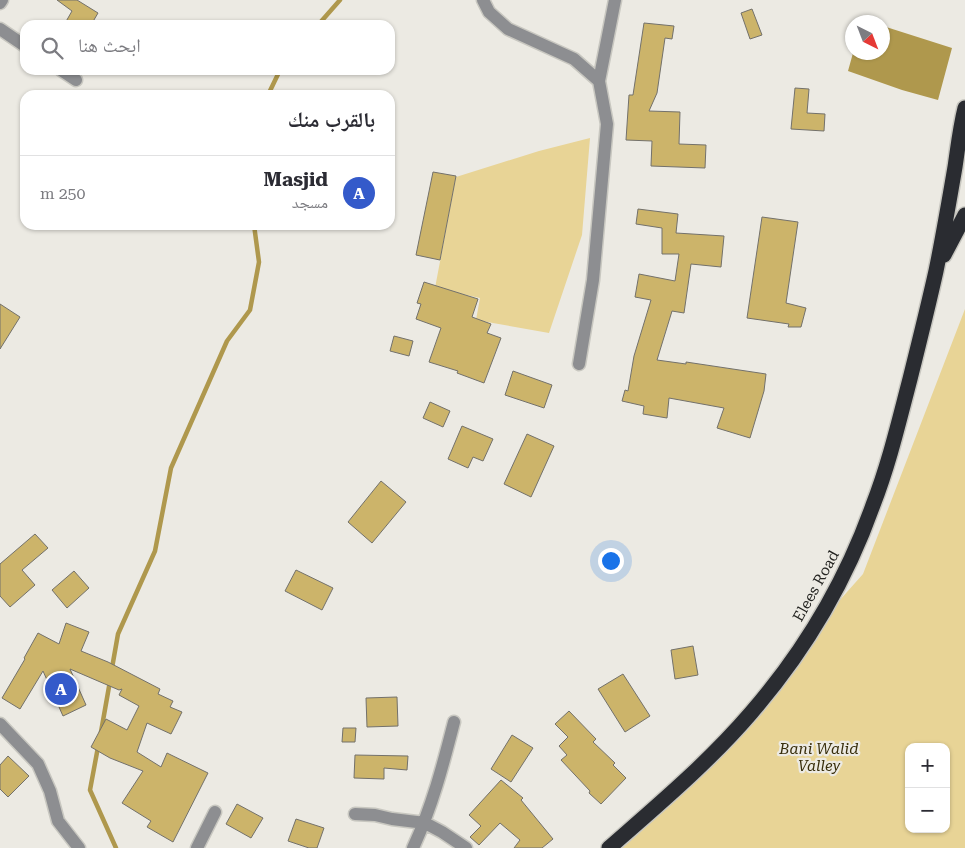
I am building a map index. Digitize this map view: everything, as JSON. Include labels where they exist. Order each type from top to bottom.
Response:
[{"type":"highway","points":[[936,272],[965,108]]},
{"type":"highway","points":[[955,165],[965,149]]},
{"type":"highway","points":[[936,272],[965,215]]},
{"type":"highway","name":"Elees Road","points":[[609,848],[670,796],[712,756],[752,712],[782,675],[809,635],[833,594],[855,550],[873,506],[888,461],[936,272]]},
{"type":"street","points":[[484,0],[489,12],[508,29],[574,59],[599,81]]},
{"type":"street","points":[[579,364],[593,280],[607,124],[599,81],[614,0]]},
{"type":"street","points":[[0,28],[20,42]]},
{"type":"street","points":[[68,75],[76,80]]},
{"type":"street","points":[[413,848],[425,823],[440,779],[454,722]]},
{"type":"street","points":[[0,724],[38,764],[50,791],[58,821],[79,848]]},
{"type":"street","points":[[197,848],[216,812]]},
{"type":"street","points":[[355,814],[375,815],[425,823],[466,848]]},
{"type":"green space","points":[[590,138],[582,235],[549,333],[476,320],[480,298],[435,288],[456,177],[539,151]]},
{"type":"green space","name":"Bani Walid Valley","points":[[965,309],[965,848],[619,848],[863,574]]},
{"type":"shaded area","points":[[890,28],[952,48],[938,100],[902,90],[848,71],[851,60],[890,60]]},
{"type":"building","points":[[57,0],[77,0],[98,13],[94,20],[67,20],[72,11]]},
{"type":"building","points":[[752,9],[762,35],[750,39],[741,13]]},
{"type":"building","points":[[644,23],[674,26],[672,39],[665,38],[657,93],[649,111],[680,112],[679,144],[706,145],[705,168],[651,166],[652,141],[626,140],[629,95],[633,95]]},
{"type":"building","points":[[795,88],[809,89],[807,113],[825,114],[824,131],[791,129]]},
{"type":"building","points":[[433,172],[456,176],[440,260],[416,255]]},
{"type":"building","points":[[638,209],[678,214],[676,233],[724,236],[721,267],[691,264],[684,313],[672,311],[657,360],[686,364],[686,362],[766,374],[764,391],[750,438],[717,428],[724,408],[669,398],[667,418],[643,414],[644,406],[622,401],[625,390],[628,391],[634,356],[651,300],[635,297],[639,274],[675,281],[679,254],[662,254],[662,228],[636,224]]},
{"type":"building","points":[[762,217],[798,222],[786,303],[806,308],[801,327],[788,327],[789,324],[747,318]]},
{"type":"building","points":[[424,282],[478,299],[472,317],[491,324],[487,333],[501,338],[484,383],[457,373],[458,371],[429,362],[441,328],[416,319],[421,304],[417,303]]},
{"type":"building","points":[[0,304],[20,317],[0,349]]},
{"type":"building","points":[[394,336],[413,341],[409,356],[390,351]]},
{"type":"building","points":[[513,371],[552,385],[544,408],[505,395]]},
{"type":"building","points":[[430,402],[450,411],[443,427],[423,418]]},
{"type":"building","points":[[462,426],[493,439],[483,461],[473,457],[468,468],[448,459]]},
{"type":"building","points":[[527,434],[554,446],[531,497],[504,484]]},
{"type":"building","points":[[381,481],[406,502],[372,543],[348,522]]},
{"type":"building","points":[[35,534],[48,548],[22,570],[35,585],[10,607],[0,596],[0,564]]},
{"type":"building","points":[[296,570],[333,588],[322,610],[285,591]]},
{"type":"building","points":[[74,571],[89,588],[67,608],[52,590]]},
{"type":"building","points":[[66,623],[89,632],[81,651],[108,662],[160,689],[158,694],[173,701],[170,707],[182,712],[171,734],[147,723],[137,752],[161,767],[167,753],[208,773],[173,842],[147,827],[151,821],[122,803],[143,771],[110,758],[91,747],[106,719],[127,730],[139,706],[119,695],[122,689],[119,690],[70,669],[86,705],[63,716],[43,671],[20,709],[2,698],[38,633],[59,644]]},
{"type":"building","points":[[693,646],[698,675],[675,679],[671,650]]},
{"type":"building","points":[[623,674],[650,716],[625,732],[598,689]]},
{"type":"building","points":[[397,697],[398,726],[367,727],[366,698]]},
{"type":"building","points":[[569,711],[596,739],[593,742],[615,763],[613,765],[626,778],[601,804],[561,760],[567,755],[559,746],[568,737],[555,724]]},
{"type":"building","points":[[343,728],[356,728],[355,742],[342,742]]},
{"type":"building","points":[[512,735],[533,748],[511,782],[491,769]]},
{"type":"building","points":[[355,755],[408,756],[407,770],[384,768],[384,779],[354,778]]},
{"type":"building","points":[[8,756],[29,776],[8,797],[0,789],[0,765]]},
{"type":"building","points":[[501,780],[523,798],[521,800],[553,839],[542,848],[514,848],[520,840],[500,823],[479,845],[470,837],[481,826],[469,815]]},
{"type":"building","points":[[237,804],[263,818],[251,838],[226,824]]},
{"type":"building","points":[[296,819],[324,828],[317,848],[309,848],[288,841]]},
{"type":"waterway","points":[[322,20],[340,0]]},
{"type":"waterway","points":[[270,90],[278,75]]},
{"type":"waterway","points":[[112,668],[118,634],[155,551],[171,468],[227,341],[250,310],[259,262],[255,230]]},
{"type":"waterway","points":[[101,732],[110,681]]},
{"type":"waterway","points":[[98,747],[90,790],[116,848]]},
{"type":"place","name":"Masjid","points":[[61,689]]}]
